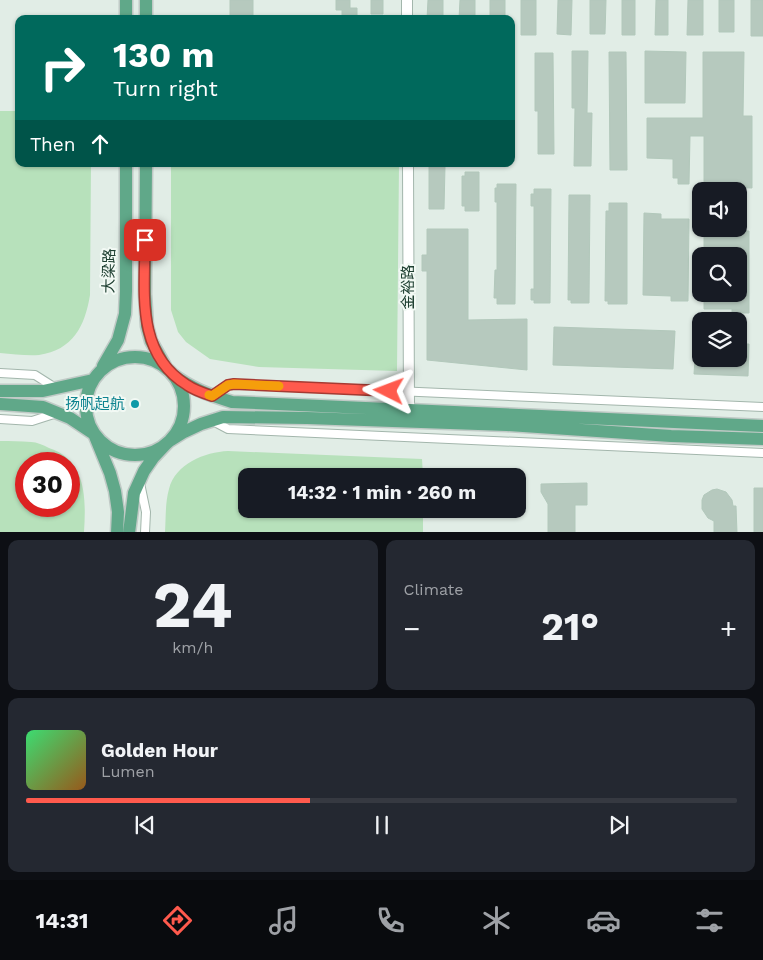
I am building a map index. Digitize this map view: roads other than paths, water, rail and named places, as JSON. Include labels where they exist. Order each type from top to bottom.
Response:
[{"type":"main road","points":[[126,0],[126,15]]},
{"type":"main road","points":[[146,0],[146,15]]},
{"type":"main road","name":"大梁路","points":[[96,376],[118,340],[124,314],[126,291],[126,167]]},
{"type":"main road","points":[[129,532],[134,493],[153,458],[174,436],[182,421],[184,404],[181,388],[151,341],[147,326],[145,294],[146,167]]},
{"type":"main road","points":[[0,391],[33,392],[57,389],[96,376],[118,359],[135,356],[152,360],[187,385],[232,402],[763,426]]},
{"type":"main road","points":[[96,376],[87,395],[86,411],[90,427],[110,472],[115,491],[118,512],[117,532]]},
{"type":"main road","points":[[0,404],[43,407],[58,412],[94,434],[108,447],[125,454],[152,452],[194,427],[211,420],[234,416],[507,425],[671,436],[763,439]]},
{"type":"street","points":[[407,0],[407,15]]},
{"type":"street","name":"金裕路","points":[[408,167],[409,409]]},
{"type":"street","points":[[0,373],[35,375],[57,389]]},
{"type":"street","points":[[212,396],[228,385],[234,384],[763,407]]},
{"type":"street","points":[[0,420],[32,421],[58,412]]},
{"type":"street","points":[[211,420],[228,429],[763,453]]},
{"type":"street","points":[[139,482],[146,512],[144,532]]},
{"type":"place","name":"扬帆起航","points":[[135,404]]}]
